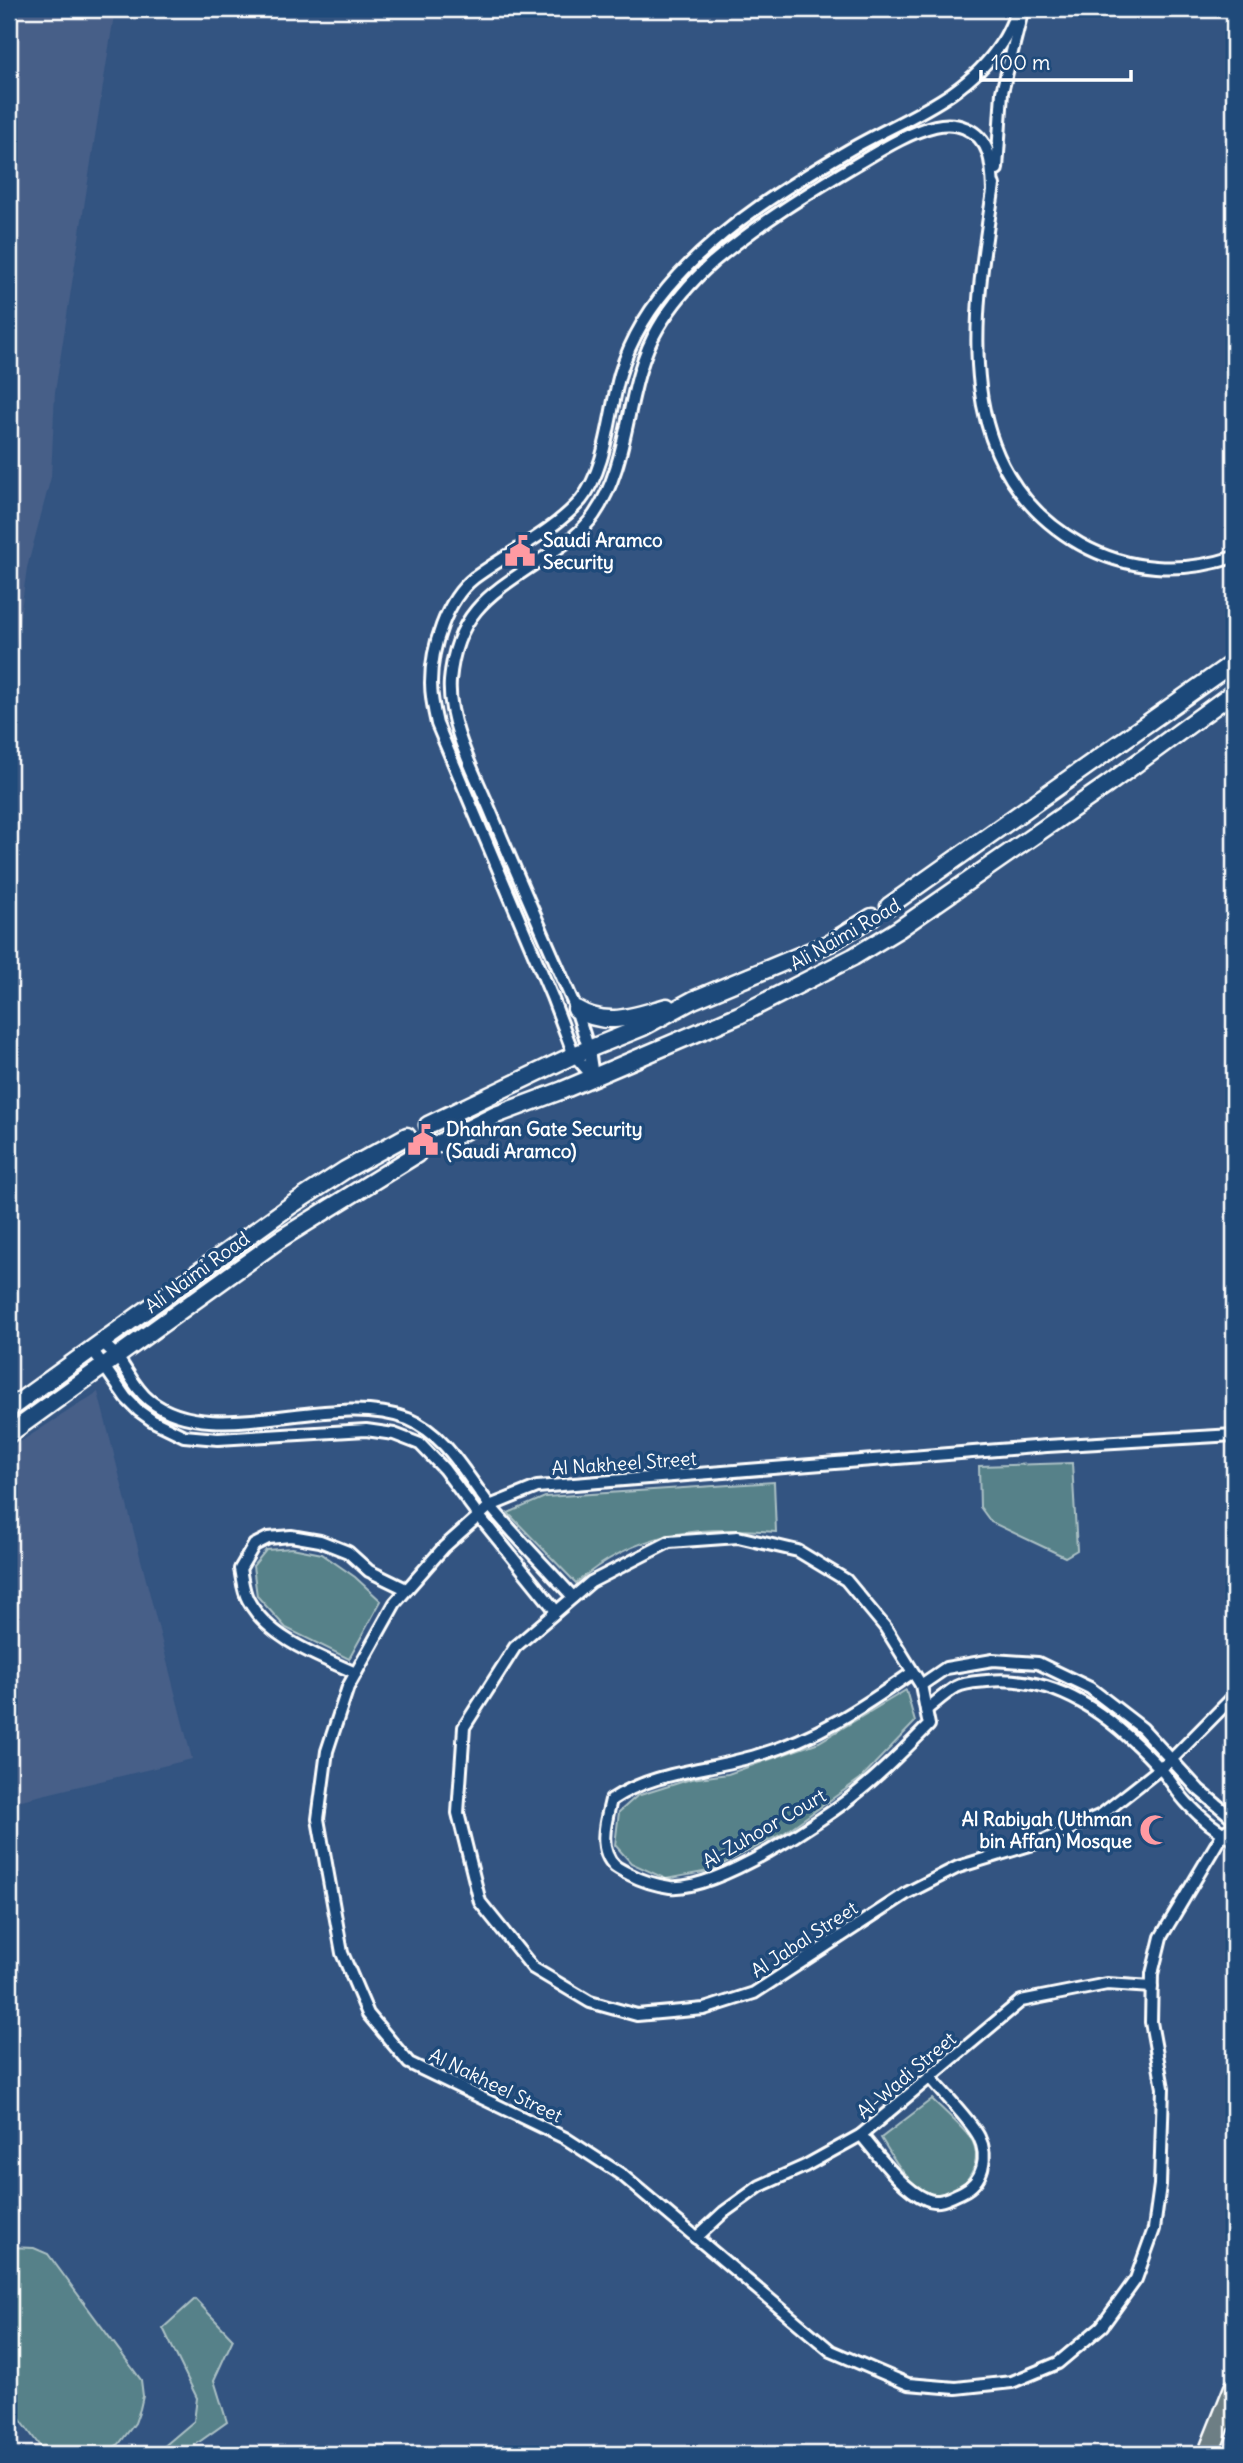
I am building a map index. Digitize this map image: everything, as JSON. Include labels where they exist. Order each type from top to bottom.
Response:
[{"type":"highway","points":[[1208,2454],[1234,2389]]},
{"type":"main road","name":"Ali Naimi Road","points":[[889,906],[1234,662]]},
{"type":"main road","name":"Ali Naimi Road","points":[[443,1117],[439,1124],[445,1140],[496,1115],[739,1015],[809,982],[899,929],[1107,785],[1234,692]]},
{"type":"main road","name":"Ali Naimi Road","points":[[428,1125],[643,1027],[693,1000],[830,943],[872,918]]},
{"type":"main road","points":[[576,1009],[598,1019],[621,1019],[693,1000]]},
{"type":"main road","name":"Ali Naimi Road","points":[[9,1409],[281,1212],[345,1170],[407,1136]]},
{"type":"main road","points":[[381,1150],[390,1150],[396,1154],[396,1163],[392,1168]]},
{"type":"main road","name":"Ali Naimi Road","points":[[9,1434],[279,1239],[417,1154]]},
{"type":"main road","points":[[1208,2454],[1234,2378]]},
{"type":"street","points":[[593,1077],[552,997],[437,724],[431,682],[437,641],[452,607],[472,579],[556,523],[583,497],[601,457],[620,372],[628,353],[647,316],[678,276],[731,229],[800,180],[953,94],[978,73],[994,54],[1018,9]]},
{"type":"street","points":[[1023,9],[1002,92],[993,191],[981,263],[979,369],[981,394],[996,453],[1010,478],[1032,507],[1056,528],[1089,549],[1110,558],[1146,566],[1181,568],[1234,558]]},
{"type":"street","points":[[581,1053],[576,1009],[481,790],[453,712],[451,675],[459,640],[467,623],[488,595],[573,538],[596,512],[610,486],[646,350],[672,306],[712,263],[817,188],[874,155],[936,125],[950,124],[966,128],[984,144],[990,155],[993,191]]},
{"type":"street","points":[[556,523],[558,537],[573,538]]},
{"type":"street","points":[[472,579],[481,578],[489,589],[488,595]]},
{"type":"street","points":[[97,1345],[147,1399],[186,1419],[237,1420],[349,1409],[408,1419],[433,1434],[452,1454],[490,1506],[573,1597]]},
{"type":"street","points":[[110,1362],[126,1398],[153,1422],[184,1436],[218,1439],[366,1430],[394,1434],[420,1444],[444,1469],[556,1611]]},
{"type":"street","name":"Al Nakheel Street","points":[[1234,1435],[1047,1446],[537,1487],[490,1506],[444,1547],[395,1603],[348,1687],[327,1751],[318,1819],[342,1953],[368,2014],[409,2063],[565,2138],[622,2175],[831,2351],[908,2384],[957,2388],[1012,2382],[1058,2363],[1102,2326],[1136,2279],[1154,2229],[1160,2185],[1163,2088],[1151,2022],[1152,1974],[1161,1937],[1223,1833],[1234,1826]]},
{"type":"street","points":[[356,1673],[302,1648],[267,1625],[248,1600],[240,1569],[254,1545],[268,1538],[291,1536],[320,1541],[348,1552],[369,1571],[406,1589]]},
{"type":"street","name":"Al Jabal Street","points":[[921,1685],[885,1627],[846,1580],[798,1551],[738,1537],[669,1542],[591,1582],[515,1647],[464,1727],[457,1813],[480,1902],[533,1968],[590,2002],[637,2015],[704,2009],[754,1993],[907,1894],[958,1867],[1043,1841],[1101,1815],[1171,1760]]},
{"type":"street","points":[[1234,1819],[1199,1790],[1142,1727],[1090,1688],[1038,1663],[993,1660],[946,1668],[921,1685],[926,1710],[958,1686],[972,1682],[1007,1679],[1039,1684],[1067,1693],[1095,1710],[1135,1742],[1161,1768],[1187,1804],[1234,1840]]},
{"type":"street","name":"Al-Zuhoor Court","points":[[913,1672],[869,1703],[815,1735],[757,1756],[678,1772],[627,1790],[611,1800],[604,1847],[614,1866],[643,1881],[672,1887],[705,1882],[810,1826],[859,1791],[929,1725],[926,1710]]},
{"type":"street","points":[[1171,1760],[1234,1696]]},
{"type":"street","name":"Al-Wadi Street","points":[[696,2238],[724,2212],[760,2186],[805,2166],[860,2135],[1021,2001],[1107,1984],[1152,1987]]},
{"type":"street","points":[[860,2135],[910,2189],[928,2201],[942,2201],[966,2190],[976,2182],[985,2161],[979,2136],[930,2078]]},
{"type":"shaded area","points":[[9,9],[115,9],[55,392],[51,477],[27,568],[9,693]]},
{"type":"shaded area","points":[[98,1392],[192,1759],[9,1803],[9,1449]]},
{"type":"green space","points":[[1072,1463],[1077,1550],[1065,1557],[991,1522],[980,1507],[979,1466]]},
{"type":"green space","points":[[774,1482],[776,1532],[720,1530],[670,1535],[622,1552],[576,1583],[508,1513],[545,1497]]},
{"type":"green space","points":[[292,1548],[322,1554],[355,1577],[381,1601],[349,1659],[286,1628],[257,1596],[253,1566],[266,1550]]},
{"type":"green space","points":[[906,1690],[915,1722],[860,1779],[784,1833],[709,1871],[666,1879],[631,1863],[615,1845],[619,1812],[637,1796],[691,1779],[728,1774],[819,1742]]},
{"type":"green space","points":[[932,2099],[970,2138],[976,2153],[971,2174],[956,2190],[947,2194],[926,2192],[912,2182],[881,2138]]},
{"type":"green space","points":[[9,2247],[34,2248],[48,2254],[141,2380],[143,2396],[135,2423],[119,2444],[101,2454],[44,2452],[9,2404]]},
{"type":"green space","points":[[195,2299],[233,2339],[214,2380],[227,2422],[182,2454],[155,2454],[194,2421],[197,2398],[163,2328]]},
{"type":"place","name":"Saudi Aramco Security","points":[[520,551]]},
{"type":"place","name":"Dhahran Gate Security (Saudi Aramco)","points":[[423,1140]]},
{"type":"place","name":"Al Rabiyah (Uthman bin Affan) Mosque","points":[[1155,1830]]}]
